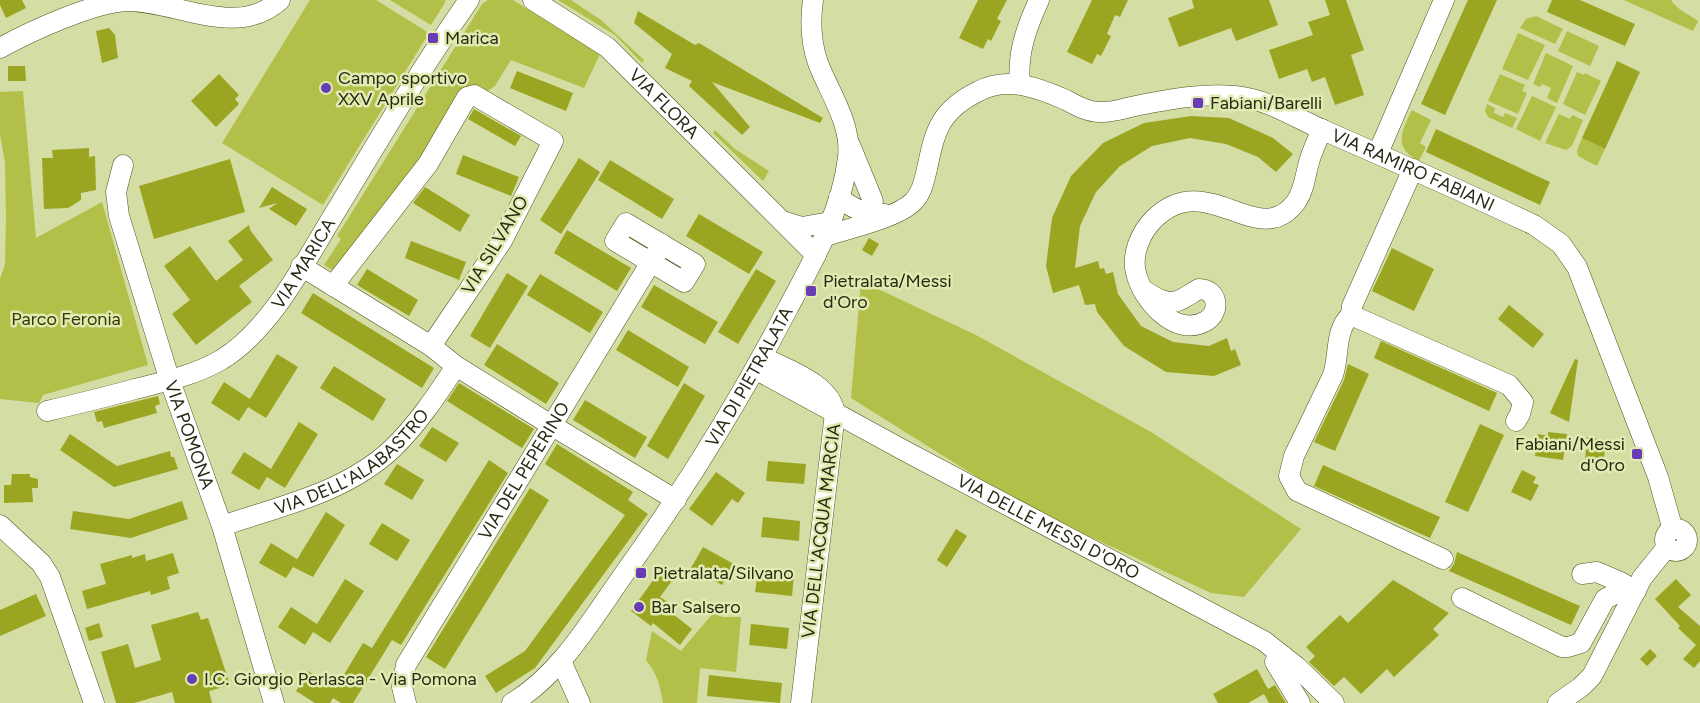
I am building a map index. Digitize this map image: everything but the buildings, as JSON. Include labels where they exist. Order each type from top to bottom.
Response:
[{"type":"street","points":[[0,48],[86,11],[118,2],[155,2],[238,18],[263,12],[280,0]]},
{"type":"street","name":"VIA MARICA","points":[[47,411],[170,381],[219,362],[248,339],[269,316],[442,39],[469,0]]},
{"type":"street","name":"VIA FLORA","points":[[533,0],[607,47],[816,255]]},
{"type":"street","name":"VIA DI PIETRALATA","points":[[512,703],[537,686],[561,661],[676,500],[759,363],[816,255],[839,197],[848,158],[848,141],[816,55],[812,25],[813,0]]},
{"type":"street","points":[[1020,84],[1019,56],[1022,40],[1039,0]]},
{"type":"street","points":[[1378,153],[1444,0]]},
{"type":"street","name":"VIA RAMIRO FABIANI","points":[[827,229],[891,214],[907,207],[920,192],[932,142],[943,118],[962,101],[978,91],[1000,84],[1020,84],[1040,89],[1088,110],[1102,113],[1201,95],[1234,96],[1274,105],[1534,225],[1556,239],[1577,267],[1658,477],[1670,538],[1642,578],[1628,586],[1592,676],[1558,703]]},
{"type":"street","name":"VIA SILVANO","points":[[333,286],[428,164],[467,97],[474,95],[554,141],[502,241],[431,346]]},
{"type":"street","points":[[1142,289],[1136,273],[1135,256],[1141,236],[1156,217],[1175,205],[1198,200],[1260,219],[1269,219],[1285,213],[1301,194],[1309,161],[1322,129]]},
{"type":"street","points":[[848,141],[873,201]]},
{"type":"street","name":"VIA POMONA","points":[[123,165],[116,192],[119,216],[170,381],[222,526],[274,703]]},
{"type":"street","points":[[1413,169],[1352,306],[1351,315],[1343,322],[1333,375],[1292,463],[1289,476],[1297,491],[1443,559]]},
{"type":"street","points":[[839,197],[857,196],[873,201],[891,214]]},
{"type":"street","points":[[839,197],[867,213],[891,214]]},
{"type":"street","points":[[782,221],[802,227],[827,229]]},
{"type":"street","points":[[626,223],[695,264],[684,282],[651,263],[615,241],[626,223]]},
{"type":"street","name":"VIA DEL PEPERINO","points":[[406,703],[402,687],[406,665],[662,244]]},
{"type":"street","points":[[301,266],[431,346],[456,366],[676,500]]},
{"type":"street","points":[[1351,315],[1509,385],[1523,402],[1516,421]]},
{"type":"street","name":"VIA DELL'ACQUA MARCIA","points":[[759,363],[835,413],[801,703]]},
{"type":"street","name":"VIA DELL'ALABASTRO","points":[[222,526],[306,499],[332,488],[369,467],[392,449],[417,422],[456,366]]},
{"type":"street","name":"VIA DELLE MESSI D'ORO","points":[[835,413],[1264,640],[1334,703]]},
{"type":"street","points":[[0,525],[41,563],[50,577],[94,703]]},
{"type":"street","points":[[1582,574],[1597,572],[1628,586]]},
{"type":"street","points":[[1462,598],[1563,647],[1568,647],[1581,643],[1605,599],[1628,586]]},
{"type":"street","points":[[1283,656],[1275,662],[1300,703]]},
{"type":"street","points":[[561,661],[580,703]]},
{"type":"green space","name":"Campo sportivo XXV Aprile","points":[[310,0],[376,0],[429,33],[323,205],[222,143]]},
{"type":"green space","points":[[390,0],[444,0],[446,1],[431,25]]},
{"type":"green space","points":[[488,0],[513,0],[600,54],[584,88],[511,60],[495,86],[482,95],[421,164],[337,273],[324,265],[341,239],[337,236],[482,4]]},
{"type":"green space","points":[[558,0],[571,0],[601,20],[644,60],[642,63],[615,35]]},
{"type":"green space","points":[[1624,0],[1671,0],[1698,21],[1693,31]]},
{"type":"green space","points":[[1536,16],[1563,29],[1555,44],[1520,28],[1526,19]]},
{"type":"green space","points":[[1567,31],[1599,46],[1590,66],[1558,51]]},
{"type":"green space","points":[[1518,33],[1545,45],[1528,80],[1502,69]]},
{"type":"green space","points":[[1546,53],[1573,66],[1557,103],[1547,98],[1551,88],[1542,84],[1540,87],[1533,84]]},
{"type":"green space","points":[[1577,72],[1584,75],[1585,73],[1601,81],[1585,115],[1563,104]]},
{"type":"green space","points":[[1500,74],[1525,85],[1522,91],[1527,93],[1518,114],[1488,101]]},
{"type":"green space","name":"Parco Feronia","points":[[23,91],[36,238],[102,202],[148,365],[43,395],[39,403],[0,399],[0,279],[5,264],[6,219],[5,162],[0,135],[0,92]]},
{"type":"green space","points":[[1532,96],[1556,107],[1540,141],[1516,129]]},
{"type":"green space","points":[[1487,104],[1495,108],[1494,113],[1503,117],[1505,113],[1517,118],[1512,128],[1488,117],[1485,111]]},
{"type":"green space","points":[[1412,110],[1431,120],[1420,143],[1426,147],[1419,161],[1405,151],[1402,145],[1405,125]]},
{"type":"green space","points":[[1559,114],[1570,119],[1572,115],[1583,120],[1572,146],[1566,150],[1545,143]]},
{"type":"green space","points":[[715,130],[735,149],[769,171],[763,181],[713,133]]},
{"type":"green space","points":[[1582,138],[1605,149],[1597,166],[1578,156],[1577,151]]},
{"type":"green space","points":[[861,281],[976,335],[1151,432],[1301,529],[1244,597],[1211,593],[1020,504],[851,398]]},
{"type":"green space","points":[[714,612],[722,617],[741,617],[736,672],[700,668],[697,703],[663,703],[658,680],[646,660],[652,631],[681,651]]},
{"type":"place","name":"Marica","points":[[433,38]]},
{"type":"place","name":"Campo sportivo XXV Aprile","points":[[326,88]]},
{"type":"place","name":"Fabiani/Barelli","points":[[1198,103]]},
{"type":"place","name":"Pietralata/Messi d'Oro","points":[[811,291]]},
{"type":"place","name":"Fabiani/Messi d'Oro","points":[[1637,454]]},
{"type":"place","name":"Pietralata/Silvano","points":[[641,573]]},
{"type":"place","name":"Bar Salsero","points":[[639,607]]},
{"type":"place","name":"I.C. Giorgio Perlasca - Via Pomona","points":[[192,679]]}]
